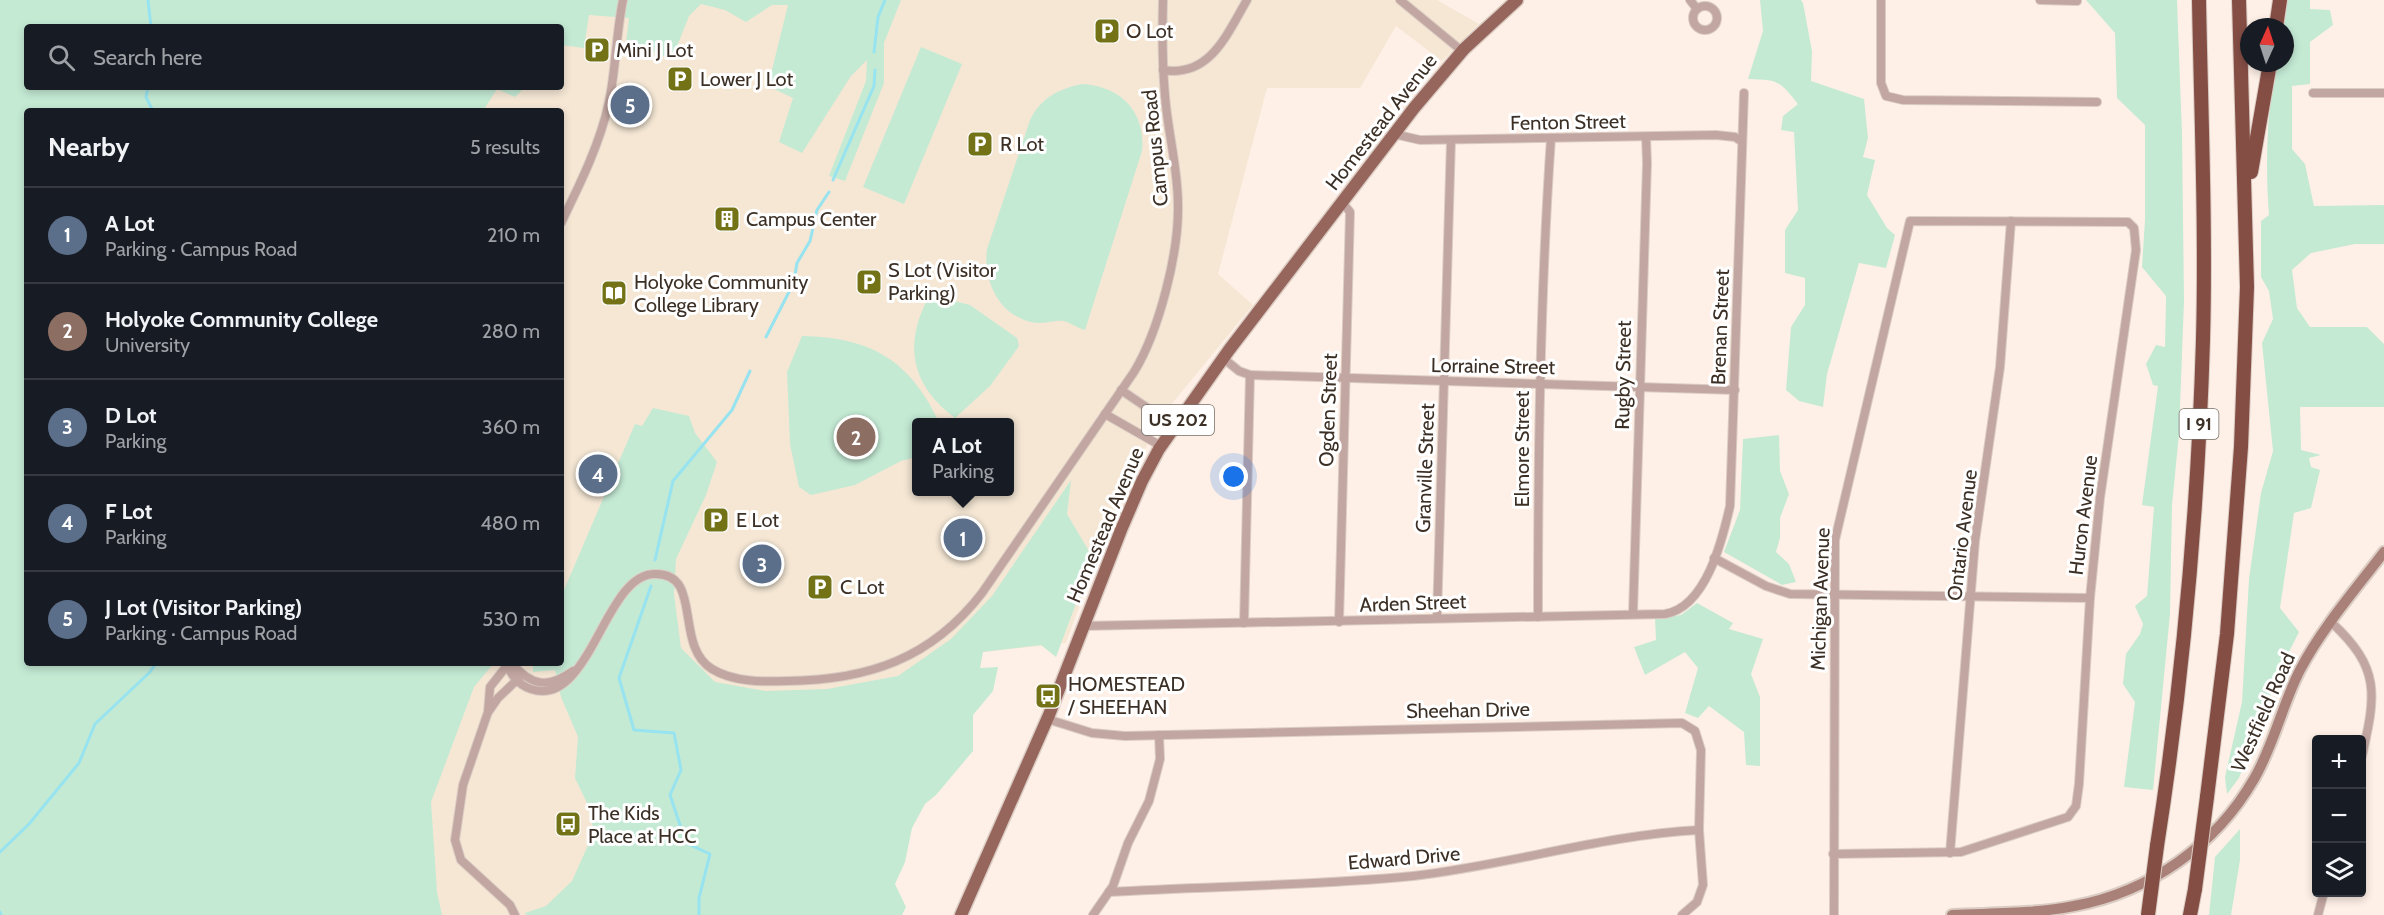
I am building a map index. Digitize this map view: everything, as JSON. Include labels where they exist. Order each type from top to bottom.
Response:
[{"type":"highway","name":"I 91","points":[[2148,915],[2168,783],[2181,674],[2198,452],[2204,260],[2199,0]]},
{"type":"highway","name":"I 91","points":[[2190,915],[2221,691],[2235,541],[2247,287],[2239,0]]},
{"type":"highway","points":[[2277,18],[2280,0]]},
{"type":"highway","points":[[2246,201],[2268,72]]},
{"type":"main road","name":"Homestead Avenue","points":[[962,915],[1047,719],[1132,503],[1173,426],[1394,134],[1462,51],[1517,0]]},
{"type":"main road","name":"Westfield Road","points":[[1952,915],[2056,909],[2088,904],[2138,886],[2165,872],[2187,856],[2224,822],[2255,778],[2300,671],[2331,622],[2384,552]]},
{"type":"street","points":[[564,216],[596,147],[605,120],[623,0]]},
{"type":"street","name":"Campus Road","points":[[519,678],[544,683],[556,681],[576,668],[625,592],[643,576],[654,574],[671,577],[680,584],[685,599],[688,628],[695,651],[710,668],[730,676],[762,682],[830,678],[877,668],[914,653],[938,639],[970,608],[1142,359],[1153,334],[1176,238],[1177,186],[1167,112],[1163,0]]},
{"type":"street","points":[[1164,70],[1185,72],[1205,62],[1219,46],[1247,0]]},
{"type":"street","points":[[1400,0],[1462,51]]},
{"type":"street","points":[[1690,0],[1697,9]]},
{"type":"street","points":[[1881,0],[1881,83],[1886,95],[1903,100],[2097,102]]},
{"type":"street","points":[[2040,0],[2077,1]]},
{"type":"street","name":"Brenan Street","points":[[1714,558],[1730,506],[1744,93]]},
{"type":"street","points":[[2313,93],[2384,93]]},
{"type":"street","name":"Fenton Street","points":[[1394,134],[1420,140],[1725,135],[1741,141]]},
{"type":"street","name":"Rugby Street","points":[[1633,614],[1646,137]]},
{"type":"street","name":"Elmore Street","points":[[1538,617],[1539,383],[1544,239],[1551,138]]},
{"type":"street","name":"Granville Street","points":[[1437,618],[1451,140]]},
{"type":"street","name":"Ogden Street","points":[[1339,622],[1350,212],[1342,202]]},
{"type":"street","name":"Michigan Avenue","points":[[1834,915],[1835,540],[1910,221],[2011,221]]},
{"type":"street","name":"Huron Avenue","points":[[1950,853],[1961,852],[2068,817],[2074,810],[2079,784],[2090,598],[2100,498],[2136,250],[2133,225],[2121,222],[2011,221]]},
{"type":"street","name":"Ontario Avenue","points":[[1950,853],[1975,541],[2000,367],[2011,221]]},
{"type":"street","points":[[1223,358],[1239,371],[1250,375],[1244,623]]},
{"type":"street","name":"Lorraine Street","points":[[1250,375],[1735,390]]},
{"type":"street","points":[[1121,390],[1173,426]]},
{"type":"street","points":[[1105,414],[1161,446]]},
{"type":"street","points":[[1714,558],[1780,591],[1796,594],[2090,598]]},
{"type":"street","name":"Arden Street","points":[[1083,626],[1665,614],[1685,607],[1697,592],[1714,558]]},
{"type":"street","points":[[2331,622],[2356,647],[2368,673],[2371,690],[2365,735]]},
{"type":"street","points":[[507,666],[490,687],[488,712],[463,785],[455,840],[461,860],[510,905],[515,915]]},
{"type":"street","points":[[488,712],[498,698],[519,678],[509,670],[509,666]]},
{"type":"street","name":"Sheehan Drive","points":[[1047,719],[1099,734],[1159,735],[1679,722],[1692,727],[1700,741],[1701,793],[1699,831],[1701,894],[1695,905],[1682,915]]},
{"type":"street","points":[[1093,915],[1109,892],[1151,793],[1160,759],[1159,735]]},
{"type":"street","name":"Edward Drive","points":[[1109,892],[1411,876],[1469,868],[1663,832],[1699,831]]},
{"type":"street","points":[[1833,854],[1950,853]]},
{"type":"street","points":[[2318,915],[2323,897]]},
{"type":"shaded area","points":[[265,0],[1437,0],[1479,24],[1442,61],[1396,26],[1360,88],[1267,88],[1218,274],[1253,305],[1170,406],[1133,469],[1102,544],[1066,643],[955,655],[854,915],[260,915],[258,666],[564,666],[564,108],[263,108],[263,90],[564,90],[564,24],[528,24]]},
{"type":"green space","points":[[0,0],[901,0],[884,43],[884,83],[845,181],[829,176],[866,81],[867,60],[851,76],[802,153],[779,142],[793,98],[768,86],[788,5],[772,5],[746,22],[725,10],[701,4],[689,16],[672,59],[626,42],[629,18],[589,15],[584,48],[564,45],[564,24],[24,24],[24,90],[496,90],[485,108],[24,108],[24,666],[492,666],[474,687],[431,802],[437,892],[442,915],[0,915]]},
{"type":"green space","points":[[1760,0],[1801,0],[1812,51],[1811,81],[1864,99],[1868,138],[1863,157],[1875,160],[1867,195],[1887,228],[1895,235],[1886,268],[1859,263],[1827,374],[1823,407],[1799,401],[1786,390],[1791,327],[1805,305],[1805,278],[1785,273],[1785,230],[1798,210],[1794,132],[1781,130],[1783,116],[1798,104],[1777,83],[1748,79],[1763,31]]},
{"type":"green space","points":[[2086,0],[2177,0],[2182,134],[2184,301],[2179,434],[2172,505],[2170,614],[2153,790],[2124,787],[2135,702],[2123,684],[2126,654],[2140,634],[2143,624],[2135,606],[2147,596],[2154,507],[2142,505],[2158,386],[2153,385],[2146,364],[2156,345],[2165,347],[2166,296],[2142,267],[2145,220],[2145,125],[2117,98],[2115,33]]},
{"type":"green space","points":[[2286,0],[2310,0],[2310,9],[2330,10],[2333,25],[2310,42],[2310,84],[2292,86],[2292,149],[2305,164],[2314,206],[2384,205],[2384,244],[2355,244],[2311,253],[2292,270],[2297,308],[2310,327],[2367,327],[2384,344],[2384,407],[2300,407],[2301,450],[2321,455],[2309,458],[2311,467],[2320,470],[2311,508],[2294,513],[2280,608],[2299,632],[2280,670],[2239,778],[2227,794],[2225,777],[2242,702],[2249,579],[2261,493],[2273,451],[2262,343],[2273,319],[2269,291],[2261,277],[2261,221],[2269,215],[2267,158],[2275,72],[2294,72],[2294,18],[2283,18]]},
{"type":"green space","points":[[921,47],[962,64],[904,204],[863,187]]},
{"type":"green space","points":[[1082,84],[1096,86],[1119,96],[1135,113],[1142,137],[1142,151],[1085,330],[1063,321],[1031,322],[1010,312],[1002,304],[990,284],[986,261],[987,249],[1034,112],[1051,96]]},
{"type":"green space","points":[[499,90],[522,90],[515,97]]},
{"type":"green space","points":[[930,295],[970,305],[1017,338],[1019,346],[990,386],[955,418],[928,391],[915,362],[916,329],[921,312]]},
{"type":"green space","points":[[802,336],[826,337],[868,347],[901,368],[928,401],[937,418],[912,418],[912,458],[901,461],[855,485],[811,495],[799,487],[790,444],[787,372]]},
{"type":"green space","points":[[653,408],[689,416],[695,433],[717,462],[706,495],[676,559],[674,594],[681,648],[715,682],[766,691],[827,689],[898,676],[951,639],[992,596],[1071,480],[1067,514],[1093,558],[1056,657],[1041,645],[983,652],[980,668],[998,667],[993,691],[973,715],[973,751],[936,795],[925,804],[912,828],[905,862],[895,884],[906,907],[902,915],[526,915],[525,913],[546,906],[572,881],[594,832],[587,803],[575,778],[578,737],[561,697],[555,670],[533,672],[533,666],[564,666],[564,590],[635,424],[642,426]]},
{"type":"green space","points":[[1779,435],[1780,471],[1789,494],[1780,518],[1780,538],[1776,552],[1789,564],[1796,582],[1782,585],[1724,552],[1740,510],[1743,439]]},
{"type":"green space","points":[[1697,603],[1733,623],[1729,629],[1763,639],[1751,674],[1760,697],[1760,766],[1746,765],[1744,732],[1709,706],[1698,718],[1685,713],[1698,668],[1685,652],[1645,675],[1634,647],[1656,640],[1655,618],[1681,615]]},
{"type":"green space","points":[[2240,829],[2240,860],[2231,915],[2209,915],[2215,857]]},
{"type":"waterway","points":[[148,0],[151,24]]},
{"type":"waterway","points":[[874,52],[878,17],[885,0]]},
{"type":"waterway","points":[[833,180],[874,86],[875,70]]},
{"type":"waterway","points":[[147,90],[146,97],[152,108]]},
{"type":"waterway","points":[[795,275],[797,263],[810,241],[817,210],[829,192]]},
{"type":"waterway","points":[[766,337],[792,286]]},
{"type":"waterway","points":[[655,560],[673,481],[732,410],[750,371]]},
{"type":"waterway","points":[[651,586],[619,678],[634,730],[674,733],[681,770],[670,795],[686,843],[710,854],[699,898],[699,915]]},
{"type":"waterway","points":[[0,852],[29,824],[79,763],[95,724],[154,666]]},
{"type":"place","name":"O Lot","points":[[1107,31]]},
{"type":"place","name":"Mini J Lot","points":[[597,50]]},
{"type":"place","name":"Lower J Lot","points":[[680,79]]},
{"type":"place","name":"J Lot (Visitor Parking)","points":[[630,105]]},
{"type":"place","name":"R Lot","points":[[980,144]]},
{"type":"place","name":"Campus Center","points":[[727,219]]},
{"type":"place","name":"S Lot (Visitor Parking)","points":[[869,282]]},
{"type":"place","name":"Holyoke Community College Library","points":[[614,293]]},
{"type":"place","name":"Holyoke Community College","points":[[856,437]]},
{"type":"place","name":"F Lot","points":[[598,474]]},
{"type":"place","name":"E Lot","points":[[716,520]]},
{"type":"place","name":"A Lot","points":[[963,538]]},
{"type":"place","name":"D Lot","points":[[762,564]]},
{"type":"place","name":"C Lot","points":[[820,587]]},
{"type":"place","name":"HOMESTEAD / SHEEHAN","points":[[1048,696]]},
{"type":"place","name":"The Kids Place at HCC","points":[[568,824]]}]
